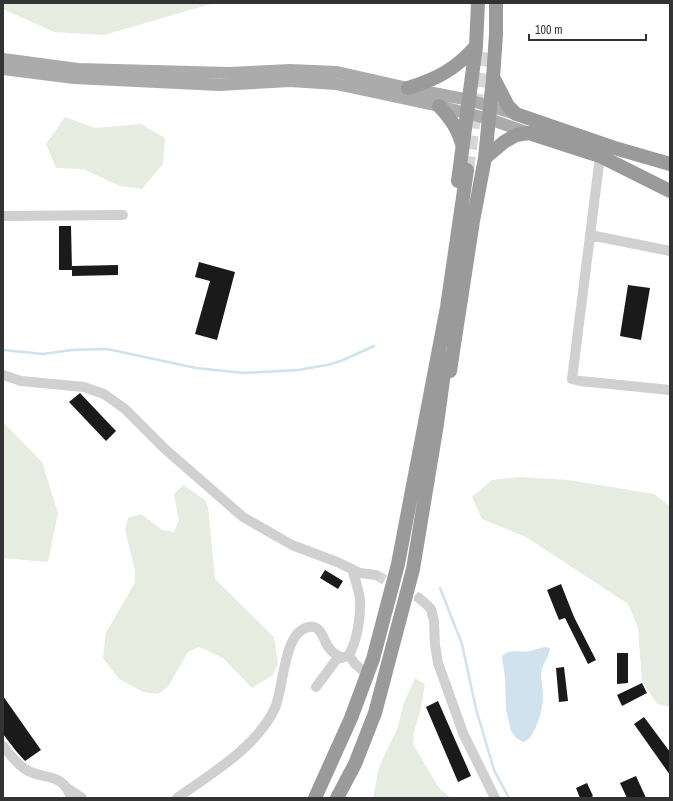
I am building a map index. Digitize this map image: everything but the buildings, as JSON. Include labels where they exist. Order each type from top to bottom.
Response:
[{"type":"highway","points":[[478,3],[483,47]]},
{"type":"highway","points":[[483,47],[484,3]]},
{"type":"highway","points":[[431,422],[431,360],[468,107],[483,47],[490,3]]},
{"type":"highway","points":[[315,798],[351,718],[373,659],[398,564],[431,422],[448,384],[473,221],[485,158],[493,78],[496,3]]},
{"type":"highway","points":[[408,88],[424,83],[455,67],[483,47]]},
{"type":"highway","points":[[493,78],[508,106],[516,114],[618,149],[670,164]]},
{"type":"highway","points":[[439,106],[453,121],[459,133],[463,149]]},
{"type":"highway","points":[[485,158],[504,142],[516,135],[530,133],[600,156],[670,191]]},
{"type":"highway","points":[[337,798],[355,764],[375,714],[413,569],[447,307],[471,170]]},
{"type":"main road","points":[[3,59],[78,69],[229,73],[290,70],[337,72],[408,88],[490,113],[530,133]]},
{"type":"main road","points":[[3,69],[74,78],[212,85],[290,81],[336,84],[439,106],[468,107]]},
{"type":"main road","points":[[490,113],[516,114]]},
{"type":"street","points":[[600,156],[572,379],[670,390]]},
{"type":"street","points":[[3,216],[123,215]]},
{"type":"street","points":[[590,235],[670,251]]},
{"type":"street","points":[[3,375],[21,381],[84,386],[112,398],[126,409],[165,449],[243,518],[292,545],[360,573],[376,575]]},
{"type":"street","points":[[316,687],[344,656],[356,638],[360,599],[352,569]]},
{"type":"street","points":[[419,598],[431,609],[434,621],[434,645],[438,662],[463,733],[494,798]]},
{"type":"street","points":[[178,798],[238,753],[262,729],[275,708],[280,694],[287,654],[296,635],[303,629],[310,627],[317,629],[323,635],[325,644],[330,650],[344,656],[367,674]]},
{"type":"street","points":[[3,746],[13,759],[26,770],[55,778],[60,781],[69,793],[82,798]]},
{"type":"shaded area","points":[[3,3],[214,3],[104,35],[54,32],[3,9]]},
{"type":"shaded area","points":[[65,117],[95,128],[141,124],[165,138],[163,164],[142,189],[120,186],[83,169],[56,168],[46,144]]},
{"type":"shaded area","points":[[3,423],[42,462],[58,513],[48,562],[3,558]]},
{"type":"shaded area","points":[[520,477],[568,480],[654,494],[670,506],[670,707],[657,704],[642,681],[638,628],[628,604],[526,537],[482,519],[472,497],[492,480]]},
{"type":"shaded area","points":[[183,485],[205,500],[208,507],[215,579],[274,637],[278,663],[273,675],[252,688],[223,658],[199,647],[188,652],[168,687],[158,694],[143,692],[119,679],[103,658],[106,633],[135,582],[135,570],[125,530],[128,518],[141,514],[162,530],[174,532],[179,520],[174,494]]},
{"type":"shaded area","points":[[415,678],[425,684],[421,708],[414,732],[413,744],[439,788],[451,798],[373,798],[379,767],[397,729],[404,703]]},
{"type":"water","points":[[545,647],[550,648],[541,674],[543,696],[542,708],[535,729],[531,736],[523,742],[516,738],[511,731],[506,709],[505,678],[502,656],[512,651],[530,651]]},
{"type":"waterway","points":[[3,350],[43,354],[72,350],[107,349],[196,368],[244,373],[298,370],[327,365],[341,361],[374,346]]},
{"type":"waterway","points":[[440,588],[462,644],[476,709],[494,770],[509,798]]},
{"type":"tunnel","points":[[467,170],[483,48]]},
{"type":"tunnel","points":[[376,575],[419,598]]}]
